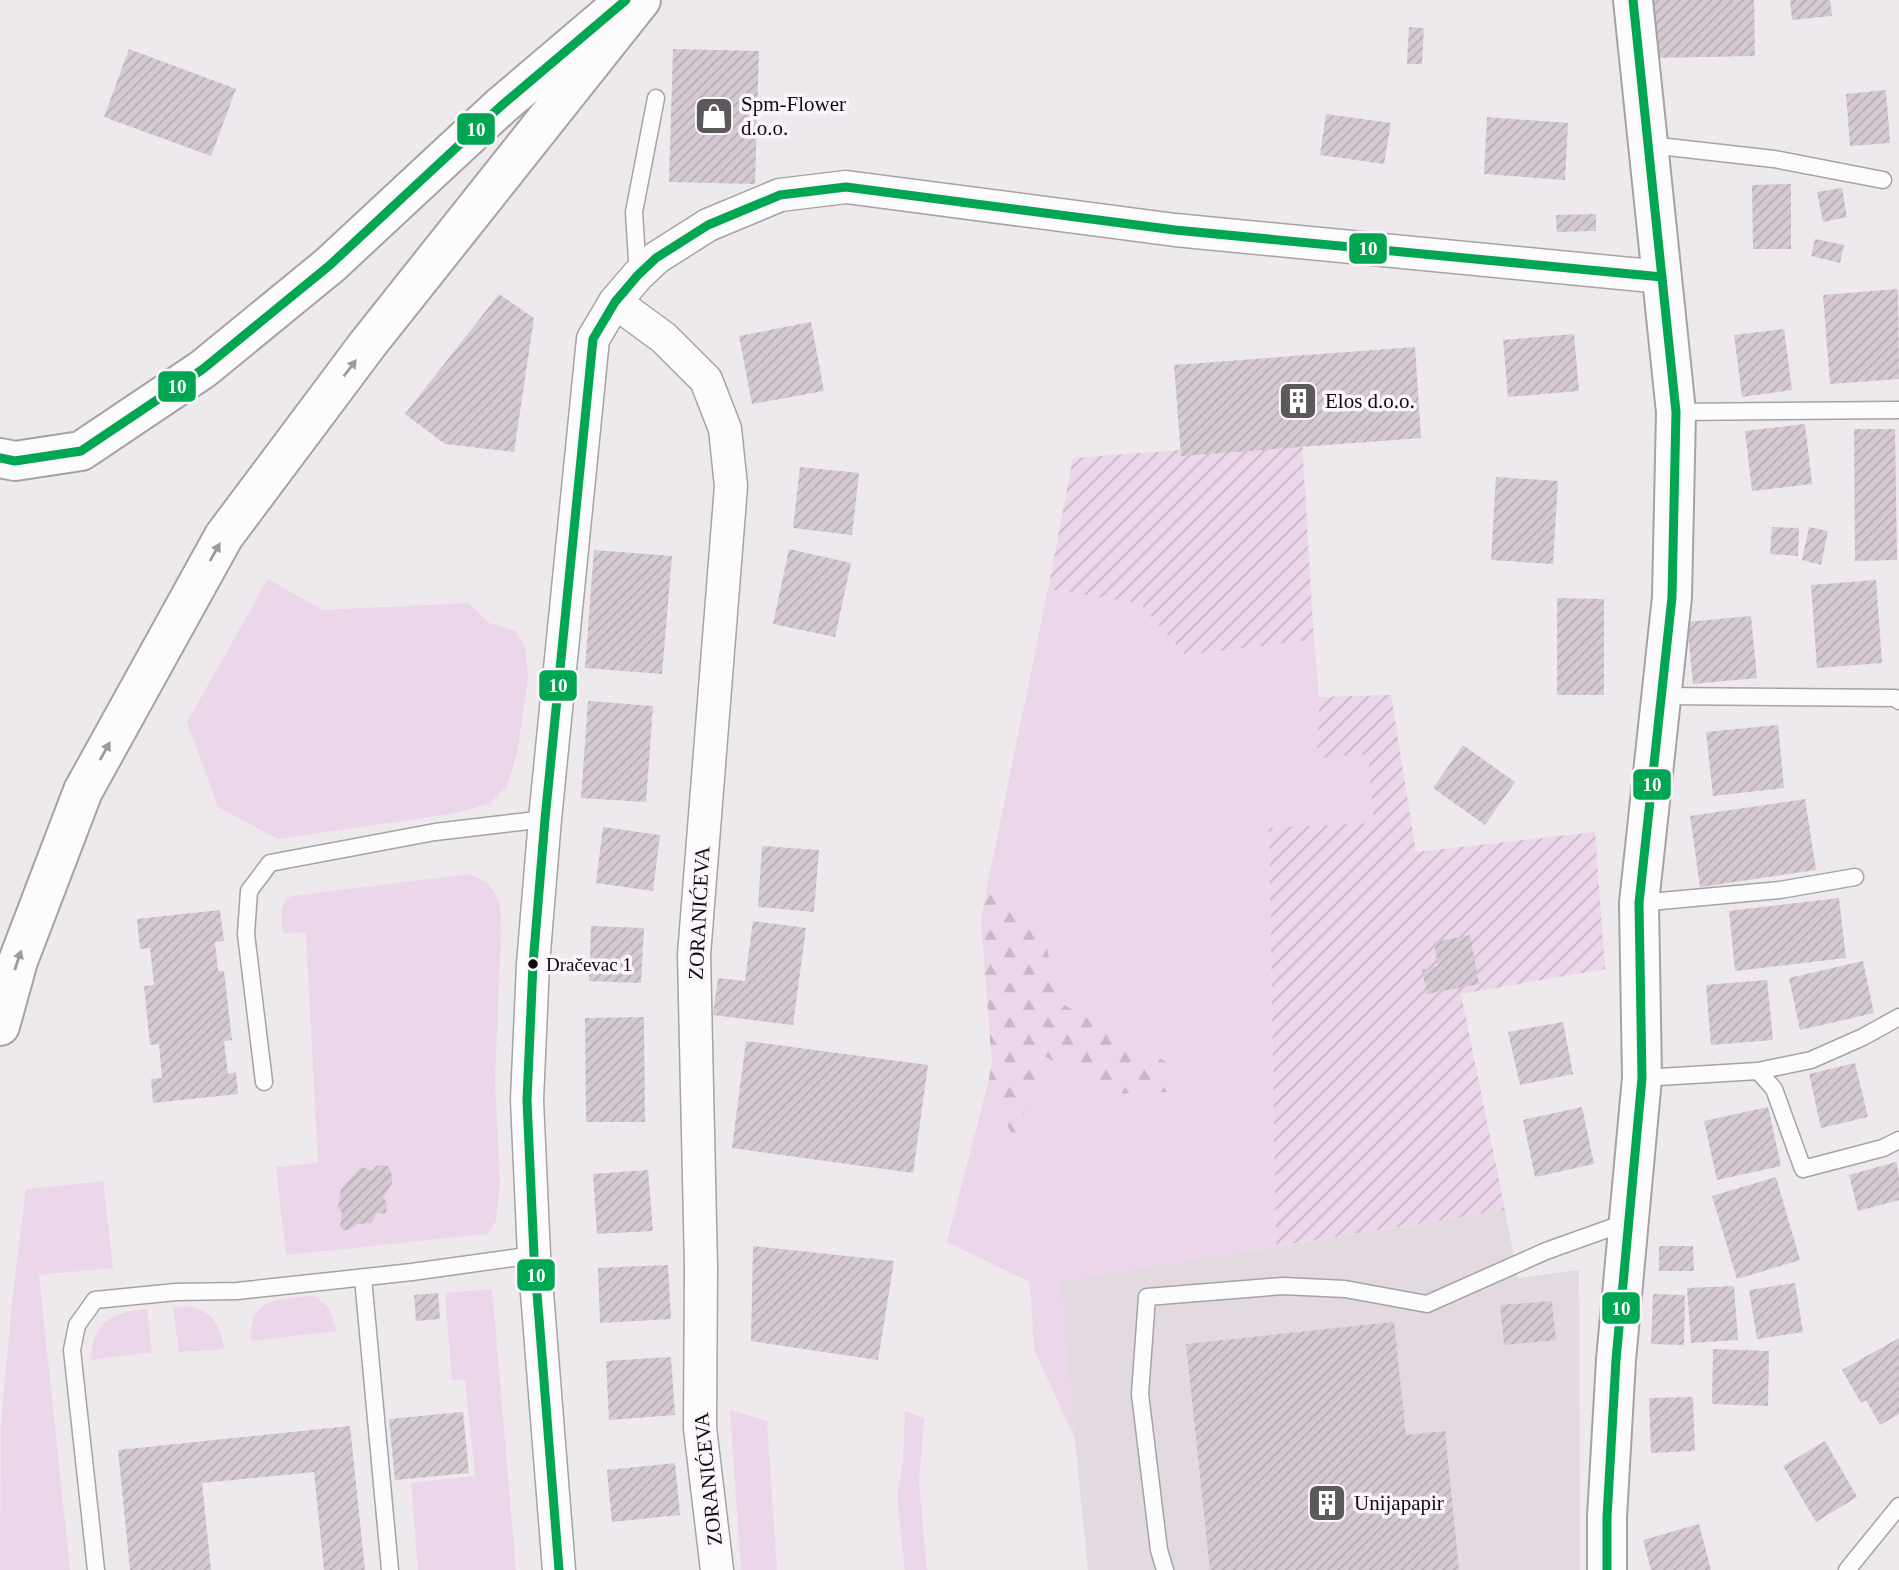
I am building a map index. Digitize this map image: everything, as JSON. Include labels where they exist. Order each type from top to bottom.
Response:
[{"type":"main road","points":[[0,458],[15,461],[81,451],[203,369],[330,265],[501,106],[626,0]]},
{"type":"main road","points":[[0,1026],[18,961],[83,791],[224,536],[367,345],[641,0]]},
{"type":"main road","points":[[1607,1570],[1607,1517],[1616,1360],[1642,1078],[1639,903],[1672,597],[1676,412],[1633,0]]},
{"type":"street","points":[[559,1570],[534,1255],[527,1100],[533,964],[593,339],[615,302],[638,275],[656,258],[708,225],[780,195],[846,187],[1175,230],[1662,276]]},
{"type":"street","name":"ZORANIĆEVA","points":[[615,302],[664,338],[706,380],[725,429],[731,486],[694,955],[701,1266],[701,1428],[717,1570]]},
{"type":"lane","points":[[638,275],[634,212],[656,98]]},
{"type":"lane","points":[[1650,145],[1774,159],[1883,180]]},
{"type":"lane","points":[[1676,412],[1899,410]]},
{"type":"lane","points":[[1661,695],[1783,695],[1895,698],[1899,701]]},
{"type":"lane","points":[[264,1082],[246,934],[249,891],[270,863],[435,832],[545,819]]},
{"type":"lane","points":[[1639,903],[1780,890],[1855,877]]},
{"type":"lane","points":[[1642,1078],[1758,1071],[1811,1060],[1863,1037],[1899,1017]]},
{"type":"lane","points":[[1758,1071],[1774,1090],[1803,1169],[1883,1148],[1899,1140]]},
{"type":"lane","points":[[1165,1570],[1159,1549],[1140,1394],[1147,1297],[1283,1286],[1345,1289],[1427,1304],[1546,1251],[1629,1221]]},
{"type":"lane","points":[[96,1570],[72,1350],[77,1325],[85,1310],[95,1300],[176,1292],[237,1292],[534,1255]]},
{"type":"lane","points":[[363,1278],[390,1570]]},
{"type":"lane","points":[[1847,1570],[1899,1506]]},
{"type":"shaded area","points":[[1505,1210],[1518,1278],[1579,1270],[1580,1570],[1088,1570],[1059,1281]]},
{"type":"green space","points":[[1302,441],[1314,640],[1185,655],[1139,603],[1048,589],[1073,458]]},
{"type":"green space","points":[[268,579],[322,610],[469,603],[489,623],[516,631],[525,647],[528,678],[517,753],[507,786],[489,804],[451,814],[278,839],[218,807],[187,722]]},
{"type":"green space","points":[[1048,589],[1139,603],[1185,655],[1314,640],[1319,697],[1317,757],[1368,754],[1374,824],[1269,828],[1276,1246],[1059,1282],[1075,1439],[1034,1349],[1030,1282],[947,1242],[988,1083],[1015,1140],[1044,1056],[1114,1094],[1172,1092],[1168,1063],[1059,1002],[1043,931],[987,887]]},
{"type":"green space","points":[[1391,695],[1416,852],[1595,832],[1605,969],[1461,994],[1505,1210],[1276,1246],[1269,828],[1374,823],[1368,754],[1317,758],[1319,697]]},
{"type":"green space","points":[[470,874],[486,882],[500,905],[495,1081],[500,1184],[496,1221],[487,1234],[286,1255],[276,1167],[318,1163],[306,932],[283,934],[281,913],[284,904],[291,896]]},
{"type":"green space","points":[[987,887],[1043,931],[1059,1002],[1168,1063],[1172,1092],[1114,1094],[1044,1056],[1015,1141],[988,1083],[992,1064],[981,921]]},
{"type":"green space","points":[[103,1181],[113,1268],[39,1275],[70,1570],[0,1570],[1,1423],[26,1189]]},
{"type":"green space","points":[[492,1289],[516,1570],[418,1570],[411,1483],[475,1476],[465,1380],[452,1380],[445,1293]]},
{"type":"green space","points":[[315,1296],[329,1308],[337,1331],[251,1341],[251,1327],[261,1308],[279,1300]]},
{"type":"green space","points":[[190,1306],[204,1312],[214,1321],[224,1349],[179,1352],[173,1308]]},
{"type":"green space","points":[[147,1309],[152,1352],[91,1360],[95,1336],[106,1321],[124,1313]]},
{"type":"green space","points":[[730,1410],[767,1421],[777,1570],[741,1570]]},
{"type":"green space","points":[[905,1411],[924,1418],[919,1484],[927,1570],[905,1570],[897,1498],[903,1462]]},
{"type":"building","points":[[1652,0],[1754,0],[1755,56],[1653,58]]},
{"type":"building","points":[[1790,0],[1830,0],[1832,16],[1792,20]]},
{"type":"building","points":[[1409,27],[1424,28],[1422,64],[1407,64]]},
{"type":"building","points":[[129,49],[236,89],[211,156],[104,117]]},
{"type":"building","name":"Spm-Flower d.o.o.","points":[[673,49],[759,51],[755,184],[669,182]]},
{"type":"building","points":[[1886,90],[1890,143],[1850,146],[1846,94]]},
{"type":"building","points":[[1326,114],[1391,123],[1384,164],[1320,155]]},
{"type":"building","points":[[1487,117],[1568,123],[1565,180],[1484,174]]},
{"type":"building","points":[[1791,184],[1791,249],[1753,249],[1752,185]]},
{"type":"building","points":[[1842,188],[1847,217],[1823,222],[1817,192]]},
{"type":"building","points":[[1596,214],[1596,231],[1557,232],[1556,215]]},
{"type":"building","points":[[1815,239],[1844,245],[1840,263],[1811,256]]},
{"type":"building","points":[[1898,289],[1899,379],[1830,384],[1823,295]]},
{"type":"building","points":[[499,294],[534,318],[514,452],[445,444],[405,414]]},
{"type":"building","points":[[811,322],[824,391],[752,404],[739,336]]},
{"type":"building","points":[[1784,329],[1792,390],[1742,397],[1734,335]]},
{"type":"building","points":[[1574,334],[1579,391],[1508,397],[1503,340]]},
{"type":"building","name":"Elos d.o.o.","points":[[1415,347],[1421,438],[1181,456],[1174,365]]},
{"type":"building","points":[[1805,424],[1812,484],[1752,491],[1745,431]]},
{"type":"building","points":[[1854,429],[1895,429],[1897,560],[1855,561]]},
{"type":"building","points":[[800,467],[859,473],[852,535],[793,528]]},
{"type":"building","points":[[1496,477],[1558,481],[1553,564],[1491,560]]},
{"type":"building","points":[[1772,527],[1799,528],[1798,556],[1770,554]]},
{"type":"building","points":[[1809,527],[1828,531],[1821,565],[1802,560]]},
{"type":"building","points":[[789,549],[851,563],[835,637],[773,624]]},
{"type":"building","points":[[594,550],[672,556],[662,674],[585,668]]},
{"type":"building","points":[[1876,580],[1882,663],[1817,668],[1811,585]]},
{"type":"building","points":[[1557,598],[1604,599],[1604,695],[1557,695]]},
{"type":"building","points":[[1751,616],[1757,678],[1693,684],[1687,622]]},
{"type":"building","points":[[588,701],[653,706],[646,802],[581,798]]},
{"type":"building","points":[[1778,725],[1784,788],[1713,796],[1706,732]]},
{"type":"building","points":[[1463,745],[1515,782],[1485,825],[1433,788]]},
{"type":"building","points":[[1805,799],[1816,870],[1700,887],[1690,816]]},
{"type":"building","points":[[603,827],[660,835],[653,891],[596,883]]},
{"type":"building","points":[[762,846],[819,850],[814,912],[758,907]]},
{"type":"building","points":[[1839,898],[1846,958],[1735,971],[1729,911]]},
{"type":"building","points":[[220,910],[224,941],[215,942],[218,971],[224,971],[232,1040],[224,1041],[228,1074],[236,1072],[238,1094],[153,1103],[151,1079],[162,1078],[159,1044],[150,1045],[144,986],[154,985],[150,948],[140,949],[137,919]]},
{"type":"building","points":[[753,921],[806,928],[793,1025],[713,1015],[718,978],[745,981]]},
{"type":"building","points":[[591,926],[644,928],[641,983],[589,981]]},
{"type":"building","points":[[1470,935],[1479,984],[1427,994],[1422,970],[1438,966],[1434,942]]},
{"type":"building","points":[[1863,961],[1874,1013],[1800,1030],[1789,978]]},
{"type":"building","points":[[1767,980],[1773,1040],[1711,1045],[1706,985]]},
{"type":"building","points":[[644,1017],[645,1122],[586,1122],[585,1018]]},
{"type":"building","points":[[1563,1022],[1573,1074],[1520,1085],[1508,1032]]},
{"type":"building","points":[[746,1041],[928,1065],[913,1173],[732,1148]]},
{"type":"building","points":[[1855,1063],[1868,1117],[1821,1128],[1809,1074]]},
{"type":"building","points":[[1582,1107],[1594,1164],[1535,1177],[1523,1120]]},
{"type":"building","points":[[1768,1107],[1781,1166],[1717,1180],[1704,1121]]},
{"type":"building","points":[[1896,1162],[1899,1200],[1858,1211],[1849,1175]]},
{"type":"building","points":[[381,1165],[388,1166],[392,1175],[392,1183],[383,1198],[387,1202],[386,1213],[376,1214],[372,1223],[357,1224],[343,1230],[340,1226],[342,1213],[338,1207],[341,1189],[361,1167],[372,1171]]},
{"type":"building","points":[[648,1170],[653,1231],[597,1234],[593,1174]]},
{"type":"building","points":[[1776,1177],[1800,1260],[1737,1279],[1712,1196]]},
{"type":"building","points":[[753,1246],[894,1261],[878,1360],[751,1341]]},
{"type":"building","points":[[1659,1246],[1693,1246],[1694,1271],[1659,1271]]},
{"type":"building","points":[[668,1265],[671,1319],[600,1323],[598,1268]]},
{"type":"building","points":[[1795,1283],[1803,1332],[1757,1339],[1749,1290]]},
{"type":"building","points":[[1734,1286],[1738,1340],[1691,1343],[1687,1288]]},
{"type":"building","points":[[438,1293],[440,1319],[416,1321],[414,1295]]},
{"type":"building","points":[[1653,1294],[1685,1295],[1684,1345],[1651,1344]]},
{"type":"building","points":[[1552,1301],[1556,1340],[1504,1345],[1500,1305]]},
{"type":"building","name":"Unijapapir","points":[[1394,1322],[1406,1435],[1445,1431],[1459,1570],[1210,1570],[1186,1344]]},
{"type":"building","points":[[1899,1338],[1899,1414],[1880,1425],[1866,1400],[1861,1403],[1842,1370]]},
{"type":"building","points":[[1713,1349],[1769,1351],[1768,1406],[1712,1404]]},
{"type":"building","points":[[671,1357],[675,1415],[609,1420],[606,1361]]},
{"type":"building","points":[[1693,1397],[1695,1451],[1651,1453],[1649,1398]]},
{"type":"building","points":[[463,1412],[469,1473],[395,1480],[389,1419]]},
{"type":"building","points":[[350,1426],[365,1570],[324,1570],[314,1472],[202,1483],[211,1570],[130,1570],[118,1450]]},
{"type":"building","points":[[1825,1441],[1857,1497],[1816,1522],[1783,1466]]},
{"type":"building","points":[[675,1463],[680,1515],[612,1522],[607,1470]]},
{"type":"building","points":[[1699,1524],[1711,1570],[1651,1570],[1643,1540]]},
{"type":"transit line","name":"10","points":[[0,458],[15,461],[81,451],[203,369],[330,265],[501,106],[626,0]]},
{"type":"transit line","name":"10","points":[[1607,1570],[1607,1517],[1616,1360],[1642,1078],[1639,903],[1672,597],[1676,412],[1633,0]]},
{"type":"transit line","name":"10","points":[[559,1570],[534,1255],[527,1100],[533,964],[593,339],[615,302],[638,275],[656,258],[708,225],[780,195],[846,187],[1175,230],[1662,277]]},
{"type":"place","name":"Spm-Flower d.o.o.","points":[[714,116]]},
{"type":"place","name":"Elos d.o.o.","points":[[1298,401]]},
{"type":"place","name":"Dračevac 1","points":[[533,964]]},
{"type":"place","name":"Unijapapir","points":[[1327,1503]]}]
